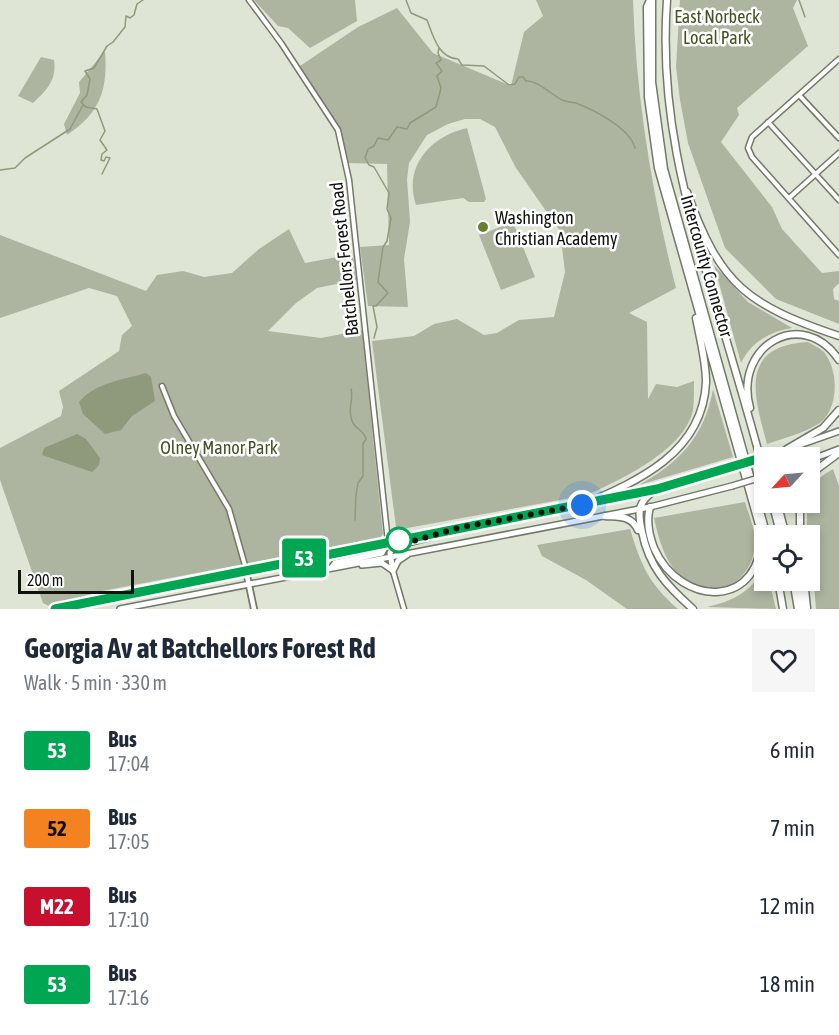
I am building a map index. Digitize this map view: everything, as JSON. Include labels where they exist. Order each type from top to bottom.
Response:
[{"type":"highway","points":[[650,507],[648,525],[652,544],[659,561],[679,585],[701,596],[713,597],[737,590],[753,574],[762,551],[761,532],[665,200],[651,127],[645,47],[647,6],[651,0]]},
{"type":"highway","name":"Intercounty Connector","points":[[651,0],[652,82],[664,170],[764,525]]},
{"type":"highway","name":"Intercounty Connector","points":[[667,0],[666,83],[677,163],[690,217],[757,447]]},
{"type":"highway","points":[[677,163],[701,231],[723,270],[739,287],[777,313],[839,336]]},
{"type":"highway","points":[[582,505],[630,484],[670,458],[693,430],[700,415],[706,382],[692,291]]},
{"type":"highway","points":[[762,447],[747,386],[755,357],[768,343],[795,335],[822,342],[839,360]]},
{"type":"highway","points":[[790,447],[823,428],[839,410]]},
{"type":"highway","points":[[820,467],[839,451]]},
{"type":"highway","points":[[657,489],[641,501],[638,510],[648,556],[658,575],[693,609]]},
{"type":"highway","points":[[605,516],[624,517],[631,520],[644,541]]},
{"type":"highway","points":[[780,591],[783,609]]},
{"type":"highway","points":[[798,591],[803,609]]},
{"type":"highway","points":[[803,609],[804,591]]},
{"type":"main road","points":[[792,447],[839,430]]},
{"type":"main road","points":[[820,457],[839,451]]},
{"type":"main road","points":[[55,609],[246,569],[582,505],[657,489],[754,461]]},
{"type":"main road","points":[[120,609],[638,510],[754,479]]},
{"type":"main road","points":[[393,571],[390,557],[396,546],[458,528]]},
{"type":"main road","points":[[330,568],[335,563],[382,553],[388,542]]},
{"type":"main road","points":[[393,571],[398,561],[410,553]]},
{"type":"main road","points":[[352,564],[382,563],[393,571]]},
{"type":"street","name":"Batchellors Forest Road","points":[[249,0],[320,100],[342,141],[350,190],[388,542]]},
{"type":"street","points":[[839,59],[752,137],[749,153],[839,255]]},
{"type":"street","points":[[799,95],[839,138]]},
{"type":"street","points":[[768,122],[839,200]]},
{"type":"street","points":[[789,198],[839,153]]},
{"type":"street","points":[[162,386],[174,416],[229,509],[246,569],[254,609]]},
{"type":"street","points":[[393,571],[404,609]]},
{"type":"green space","points":[[254,0],[355,0],[357,21],[310,48],[288,28],[278,26]]},
{"type":"green space","points":[[536,0],[633,0],[638,73],[647,145],[676,288],[629,313],[647,322],[648,399],[656,384],[677,387],[694,381],[693,410],[688,425],[665,451],[633,472],[587,495],[402,529],[396,527],[372,341],[414,336],[434,324],[457,319],[484,335],[497,333],[519,320],[554,317],[565,272],[560,231],[516,168],[495,127],[480,119],[465,119],[448,124],[427,135],[409,163],[407,179],[410,222],[404,259],[408,307],[368,306],[360,247],[389,245],[387,164],[346,163],[338,130],[297,68],[358,27],[397,8],[433,53],[511,86],[524,32],[543,16]]},
{"type":"green space","name":"East Norbeck Local Park","points":[[680,0],[797,0],[793,8],[808,46],[737,108],[739,115],[721,142],[772,207],[782,229],[822,273],[839,271],[839,283],[833,289],[834,299],[839,301],[839,324],[776,299],[725,248],[688,143],[680,100],[676,67]]},
{"type":"green space","points":[[105,51],[105,77],[100,99],[87,118],[67,135],[64,124],[80,93],[79,82]]},
{"type":"green space","points":[[41,57],[54,60],[54,73],[47,89],[33,103],[18,96]]},
{"type":"green space","points":[[467,128],[486,199],[484,202],[469,202],[463,198],[416,205],[413,178],[423,155],[442,138]]},
{"type":"green space","points":[[513,222],[535,277],[501,290],[479,235]]},
{"type":"green space","name":"Olney Manor Park","points":[[289,229],[305,263],[353,254],[356,280],[317,288],[296,303],[268,331],[321,338],[362,330],[383,534],[380,538],[102,591],[49,606],[43,603],[0,480],[0,448],[61,416],[63,407],[59,391],[119,351],[122,335],[132,326],[117,296],[89,288],[0,318],[0,235],[146,291],[157,275],[183,271],[204,277],[232,273],[259,249]]},
{"type":"green space","points":[[714,265],[748,302],[792,328],[762,339],[750,349],[741,363]]},
{"type":"green space","points":[[808,342],[824,352],[829,360],[835,389],[831,408],[820,423],[814,427],[767,444],[756,392],[756,376],[761,363],[770,353],[786,346]]},
{"type":"green space","points":[[713,389],[733,457],[639,485],[666,467],[688,446],[704,421]]},
{"type":"green space","points":[[833,469],[839,486],[839,609],[816,609],[815,591],[820,591],[820,525],[807,525],[807,513],[820,513],[820,478]]},
{"type":"green space","points":[[745,502],[754,533],[754,551],[750,564],[744,574],[725,588],[701,589],[688,583],[669,562],[661,545],[654,518]]},
{"type":"green space","points":[[630,529],[647,573],[660,591],[678,609],[627,609],[586,580],[542,556],[537,545]]},
{"type":"green space","points":[[754,583],[754,591],[772,591],[776,609],[707,607],[726,602],[742,594]]},
{"type":"shaded area","points":[[146,373],[151,377],[155,401],[132,416],[121,430],[105,434],[83,414],[79,402],[93,390]]},
{"type":"shaded area","points":[[77,434],[86,439],[100,458],[99,465],[92,472],[42,455],[44,448]]},
{"type":"waterway","points":[[102,174],[110,158],[106,157],[104,161],[101,160],[102,154],[107,150],[100,140],[105,131],[97,109],[86,107],[81,102],[87,95],[90,79],[85,71],[94,68],[107,46],[125,27],[126,16],[130,18],[134,15],[137,4],[143,0]]},
{"type":"waterway","points":[[406,0],[411,13],[427,20],[437,45],[446,55],[458,59],[462,65],[484,66],[509,85],[515,84],[519,77],[523,77],[526,81],[540,85],[562,100],[592,110],[619,127],[632,141],[635,148]]},
{"type":"waterway","points":[[799,0],[805,17]]},
{"type":"waterway","points":[[374,338],[377,327],[373,306],[376,306],[388,293],[378,282],[383,247],[387,241],[391,218],[387,209],[389,193],[374,167],[369,165],[365,158],[368,149],[374,146],[378,138],[388,140],[397,127],[407,129],[410,123],[436,107],[441,88],[437,76],[442,71],[436,63],[441,60],[438,53],[439,48]]},
{"type":"waterway","points":[[0,170],[15,168],[25,158],[70,129],[83,105]]},
{"type":"waterway","points":[[351,389],[350,409],[353,424],[366,439],[363,444],[363,476],[358,483],[356,495],[355,520]]},
{"type":"bus line","name":"53","points":[[55,609],[237,571],[582,505],[657,489],[754,460]]},
{"type":"place","name":"Washington Christian Academy","points":[[483,227]]},
{"type":"route","points":[[399,540],[399,545],[458,528],[582,505]]}]
